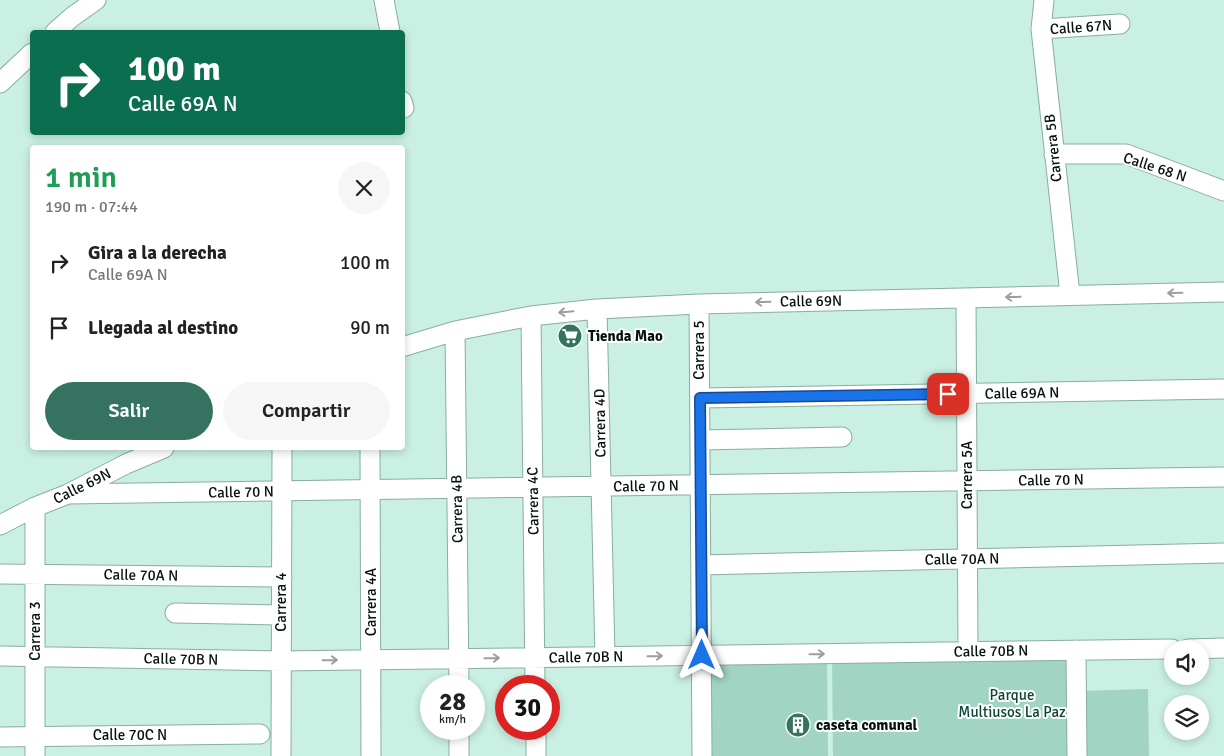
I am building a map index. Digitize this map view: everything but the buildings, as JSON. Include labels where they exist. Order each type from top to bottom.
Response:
[{"type":"street","points":[[57,30],[96,0]]},
{"type":"street","points":[[384,0],[390,30]]},
{"type":"street","name":"Carrera 5B","points":[[1044,0],[1041,29],[1070,295]]},
{"type":"street","name":"Calle 67N","points":[[1041,29],[1120,24]]},
{"type":"street","points":[[0,83],[30,55]]},
{"type":"street","name":"Calle 68 N","points":[[1054,154],[1126,154],[1224,191]]},
{"type":"street","name":"Calle 69N","points":[[405,346],[455,331],[531,316],[597,309],[699,304],[1224,292]]},
{"type":"street","name":"Carrera 5A","points":[[966,298],[968,652]]},
{"type":"street","name":"Carrera 5","points":[[699,304],[702,756]]},
{"type":"street","name":"Carrera 4D","points":[[597,309],[605,657]]},
{"type":"street","name":"Carrera 4C","points":[[531,316],[535,675]]},
{"type":"street","name":"Carrera 4B","points":[[455,331],[459,675]]},
{"type":"street","name":"Calle 69A N","points":[[700,398],[1224,389]]},
{"type":"street","points":[[700,440],[842,438]]},
{"type":"street","name":"Calle 69N","points":[[0,525],[35,507],[68,494],[126,464],[159,450]]},
{"type":"street","name":"Carrera 4","points":[[281,756],[282,450]]},
{"type":"street","name":"Carrera 4A","points":[[370,450],[371,756]]},
{"type":"street","name":"Calle 70 N","points":[[68,494],[1224,477]]},
{"type":"street","name":"Carrera 3","points":[[35,507],[35,756]]},
{"type":"street","name":"Calle 70A N","points":[[701,565],[1224,553]]},
{"type":"street","name":"Calle 70A N","points":[[0,574],[282,577]]},
{"type":"street","points":[[175,613],[281,615]]},
{"type":"street","points":[[1209,648],[1224,648]]},
{"type":"street","name":"Calle 70B N","points":[[0,656],[281,661],[1164,649]]},
{"type":"street","points":[[1076,650],[1077,756]]},
{"type":"street","name":"Calle 70C N","points":[[0,736],[260,734]]},
{"type":"street","points":[[459,740],[459,756]]},
{"type":"street","points":[[536,740],[536,756]]},
{"type":"green space","name":"Parque Multiusos La Paz","points":[[1076,650],[1077,756],[833,756],[832,654]]},
{"type":"green space","points":[[827,664],[828,756],[707,756],[707,665]]},
{"type":"green space","points":[[1148,689],[1149,756],[1083,756],[1082,691]]},
{"type":"place","name":"Tienda Mao","points":[[570,336]]},
{"type":"place","name":"caseta comunal","points":[[798,725]]},
{"type":"route","points":[[702,655],[700,398],[948,394]]}]
